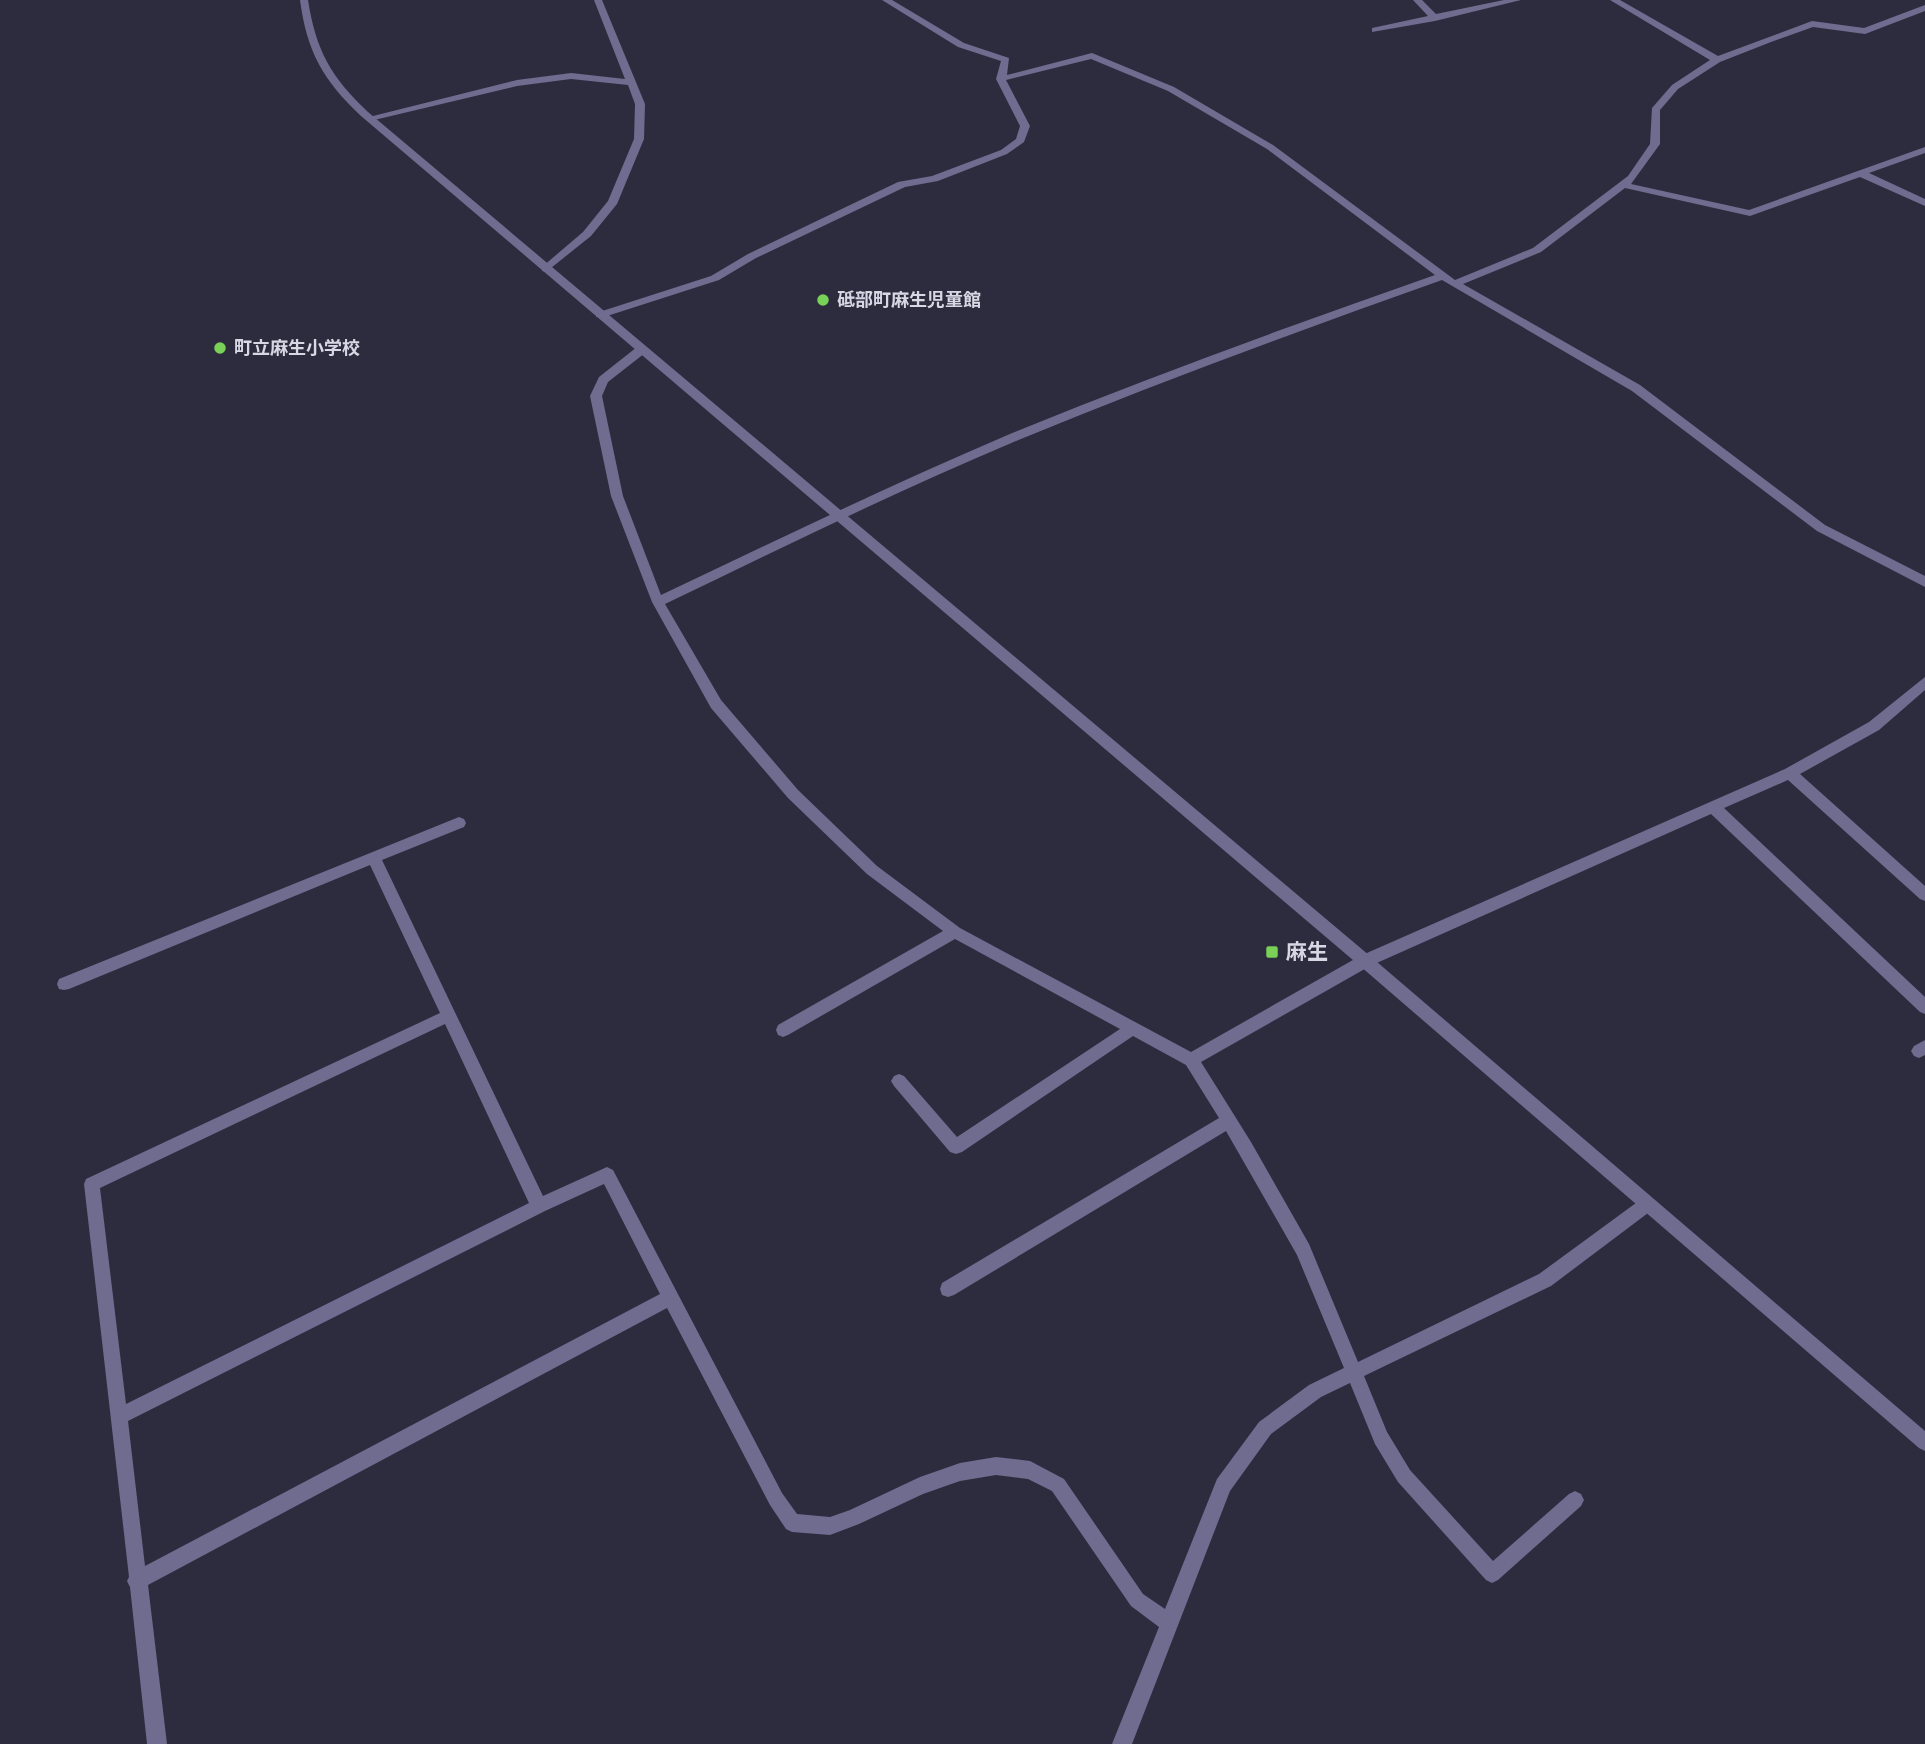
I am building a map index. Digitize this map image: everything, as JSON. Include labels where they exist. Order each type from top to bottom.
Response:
[{"type":"street","points":[[304,0],[306,22],[315,56],[341,91],[370,118],[1365,961],[1925,1442]]},
{"type":"street","points":[[546,269],[587,234],[613,202],[639,139],[640,104],[598,0]]},
{"type":"street","points":[[600,315],[715,278],[752,257],[902,184],[934,179],[1004,152],[1021,140],[1025,126],[1000,79],[1006,61],[961,45],[886,0]]},
{"type":"street","points":[[1417,0],[1435,18]]},
{"type":"street","points":[[1375,30],[1517,0]]},
{"type":"street","points":[[1614,0],[1717,60]]},
{"type":"street","points":[[658,602],[838,516],[1059,419],[1282,333],[1537,250],[1632,178],[1655,144],[1655,110],[1675,87],[1717,60],[1812,24],[1866,31],[1925,8]]},
{"type":"street","points":[[1000,79],[1092,55],[1171,89],[1270,147],[1448,280],[1636,388],[1821,528],[1925,582]]},
{"type":"street","points":[[370,118],[517,83],[571,76],[632,83]]},
{"type":"street","points":[[1624,185],[1750,213],[1925,150]]},
{"type":"street","points":[[1860,173],[1925,204]]},
{"type":"street","points":[[641,350],[603,380],[596,396],[617,496],[658,602],[716,704],[793,794],[872,870],[955,932],[1191,1060],[1303,1250],[1381,1438],[1404,1476],[1492,1574],[1575,1500]]},
{"type":"street","points":[[1191,1060],[1365,961],[1790,773],[1874,726],[1925,682]]},
{"type":"street","points":[[1790,773],[1925,895]]},
{"type":"street","points":[[1713,807],[1925,1007]]},
{"type":"street","points":[[64,984],[459,823]]},
{"type":"street","points":[[374,858],[538,1206]]},
{"type":"street","points":[[783,1030],[955,932]]},
{"type":"street","points":[[157,1744],[92,1184],[447,1016]]},
{"type":"street","points":[[899,1081],[956,1147],[1132,1029]]},
{"type":"street","points":[[948,1289],[1228,1121]]},
{"type":"street","points":[[120,1416],[538,1206],[607,1175],[776,1499],[792,1523],[830,1526],[920,1486],[960,1472],[996,1466],[1030,1470],[1058,1485],[1137,1600],[1170,1624]]},
{"type":"street","points":[[1122,1744],[1223,1485],[1265,1428],[1315,1391],[1545,1280],[1646,1205]]},
{"type":"street","points":[[136,1581],[671,1297]]},
{"type":"place","name":"砥部町麻生児童館","points":[[823,300]]},
{"type":"place","name":"町立麻生小学校","points":[[220,348]]},
{"type":"place","name":"麻生","points":[[1272,952]]}]
